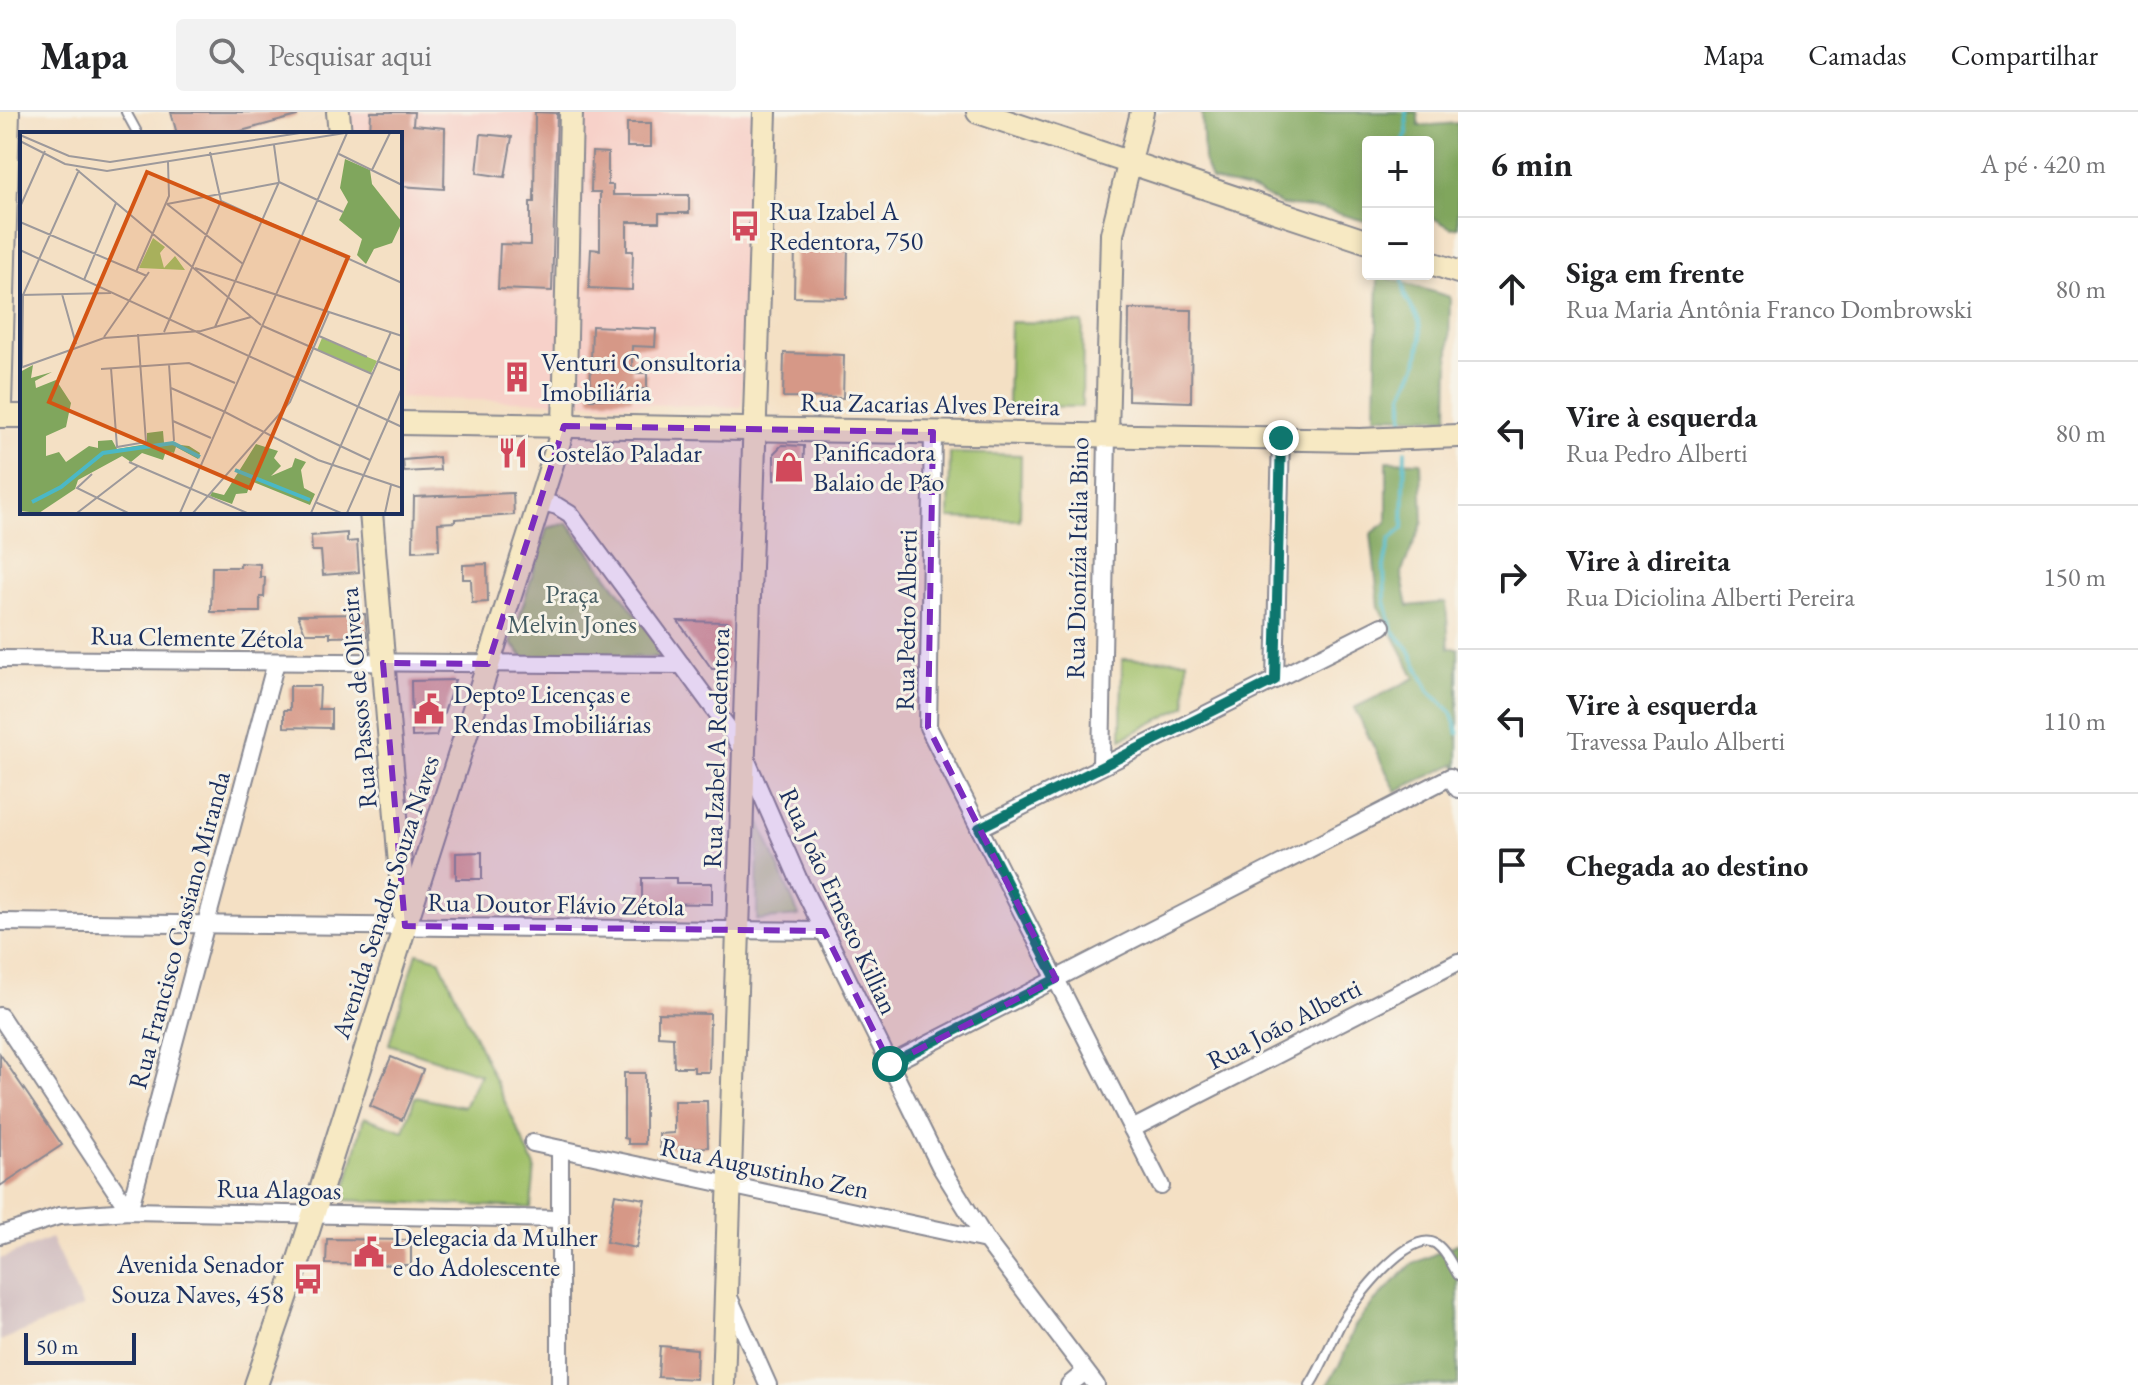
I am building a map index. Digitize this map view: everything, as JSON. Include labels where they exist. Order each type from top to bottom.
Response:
[{"type":"main road","points":[[0,406],[8,112]]},
{"type":"main road","points":[[338,112],[340,132]]},
{"type":"main road","name":"Avenida Senador Souza Naves","points":[[256,1385],[314,1214],[564,426],[571,112]]},
{"type":"main road","name":"Rua Izabel A Redentora","points":[[723,1385],[765,112]]},
{"type":"main road","points":[[978,112],[1013,117],[1129,161],[1362,240]]},
{"type":"main road","name":"Rua Dionízia Itália Bino","points":[[1107,435],[1111,245],[1116,209],[1142,112]]},
{"type":"main road","points":[[1434,264],[1458,272]]},
{"type":"main road","name":"Rua Zacarias Alves Pereira","points":[[402,423],[1360,440],[1458,436]]},
{"type":"main road","name":"Rua Passos de Oliveira","points":[[371,514],[405,926]]},
{"type":"street","name":"Rua Pedro Alberti","points":[[933,432],[928,727],[1161,1186]]},
{"type":"street","name":"Rua Dionízia Itália Bino","points":[[1101,766],[1107,435]]},
{"type":"street","points":[[1275,680],[1281,438]]},
{"type":"street","name":"Rua João Ernesto Killian","points":[[540,501],[570,514],[744,754],[824,931],[940,1166],[986,1240],[1090,1379]]},
{"type":"street","points":[[979,828],[1382,626]]},
{"type":"street","name":"Rua Clemente Zétola","points":[[0,659],[682,665]]},
{"type":"street","name":"Rua Francisco Cassiano Miranda","points":[[129,1211],[276,662]]},
{"type":"street","points":[[890,1064],[1454,783]]},
{"type":"street","name":"Rua Doutor Flávio Zétola","points":[[0,922],[824,931]]},
{"type":"street","name":"Rua João Alberti","points":[[1132,1129],[1458,962]]},
{"type":"street","points":[[0,1016],[129,1211]]},
{"type":"street","name":"Rua Augustinho Zen","points":[[533,1143],[986,1240]]},
{"type":"street","points":[[560,1149],[560,1385]]},
{"type":"street","name":"Rua Alagoas","points":[[0,1235],[59,1216],[129,1211],[560,1219]]},
{"type":"street","points":[[726,1290],[768,1385]]},
{"type":"street","points":[[1069,1385],[1090,1379]]},
{"type":"lane","points":[[126,112],[137,132]]},
{"type":"lane","points":[[1310,1385],[1342,1322],[1364,1292],[1405,1249],[1424,1240],[1435,1243],[1458,1275]]},
{"type":"highlighted area","points":[[564,426],[933,432],[928,727],[1056,979],[890,1064],[824,931],[405,926],[383,663],[488,664]]},
{"type":"shaded area","points":[[330,112],[753,112],[742,407],[402,398],[402,132],[332,132]]},
{"type":"shaded area","points":[[51,1238],[83,1307],[0,1341],[0,1259]]},
{"type":"green space","points":[[1202,112],[1417,112],[1419,126],[1458,123],[1458,227],[1451,228],[1434,218],[1434,136],[1362,136],[1362,220],[1322,209],[1281,205],[1256,191],[1211,180],[1204,161]]},
{"type":"green space","points":[[1378,280],[1394,280],[1450,297],[1448,418],[1375,416]]},
{"type":"green space","points":[[1010,322],[1083,323],[1082,407],[1008,406]]},
{"type":"green space","points":[[950,453],[1021,455],[1020,520],[949,518]]},
{"type":"green space","points":[[1387,461],[1421,462],[1423,522],[1401,573],[1408,606],[1446,602],[1449,648],[1458,648],[1458,768],[1455,764],[1396,791],[1354,708],[1415,678],[1379,607],[1371,534],[1387,522]]},
{"type":"green space","name":"Praça Melvin Jones","points":[[568,523],[668,657],[525,659],[511,643],[547,528]]},
{"type":"green space","points":[[1122,659],[1187,660],[1186,706],[1121,739]]},
{"type":"green space","points":[[758,818],[799,916],[757,920]]},
{"type":"green space","points":[[417,953],[439,959],[535,1167],[531,1208],[343,1200],[364,1117],[404,1131],[415,1097],[464,1107],[480,1074],[389,1044]]},
{"type":"green space","points":[[1458,1243],[1458,1385],[1327,1385],[1341,1362],[1355,1326],[1374,1302],[1411,1265]]},
{"type":"building","points":[[171,112],[297,112],[297,116],[237,132],[176,132]]},
{"type":"building","points":[[371,112],[414,112],[413,125],[445,128],[444,189],[402,186],[402,132],[370,132]]},
{"type":"building","points":[[535,112],[557,113],[552,291],[498,289],[500,244],[530,245]]},
{"type":"building","points":[[627,123],[651,123],[651,147],[627,147]]},
{"type":"building","points":[[481,134],[512,137],[505,177],[477,173]]},
{"type":"building","points":[[592,152],[608,153],[608,185],[613,185],[613,195],[689,195],[689,213],[659,213],[659,222],[627,222],[627,251],[633,251],[632,290],[589,288],[591,249],[600,250],[600,192],[591,192]]},
{"type":"building","points":[[795,244],[848,245],[847,298],[794,297]]},
{"type":"building","points":[[1129,309],[1192,310],[1191,402],[1128,400]]},
{"type":"building","points":[[592,326],[656,329],[655,347],[632,346],[632,373],[647,373],[647,389],[632,389],[632,399],[590,399]]},
{"type":"building","points":[[784,353],[844,355],[843,398],[783,397]]},
{"type":"building","name":"Panificadora Balaio de Pão","points":[[782,445],[804,446],[803,480],[774,480],[774,453]]},
{"type":"building","points":[[439,457],[440,470],[404,472],[403,460]]},
{"type":"building","points":[[513,493],[514,515],[438,523],[439,550],[413,551],[414,497]]},
{"type":"building","points":[[347,533],[347,542],[357,541],[359,572],[323,575],[321,551],[312,551],[311,536]]},
{"type":"building","points":[[240,563],[260,564],[260,577],[265,577],[260,612],[211,612],[212,567],[240,567]]},
{"type":"building","points":[[487,564],[488,602],[472,603],[471,579],[463,579],[463,565]]},
{"type":"building","points":[[365,614],[367,636],[330,637],[330,633],[305,633],[298,615]]},
{"type":"building","points":[[678,621],[729,622],[728,669],[712,669]]},
{"type":"building","name":"Deptoº Licenças e Rendas Imobiliárias","points":[[455,680],[436,736],[412,737],[411,681]]},
{"type":"building","points":[[290,686],[320,686],[319,709],[331,709],[331,728],[284,727],[284,710],[290,710]]},
{"type":"building","points":[[482,852],[482,879],[456,879],[456,853]]},
{"type":"building","points":[[642,878],[676,878],[676,883],[712,883],[712,904],[642,903]]},
{"type":"building","points":[[658,1013],[710,1014],[709,1072],[694,1072],[694,1067],[674,1067],[673,1037],[658,1036]]},
{"type":"building","points":[[0,1054],[62,1145],[0,1186]]},
{"type":"building","points":[[391,1057],[423,1070],[402,1120],[370,1106]]},
{"type":"building","points":[[624,1073],[645,1073],[645,1144],[628,1144],[628,1139],[624,1138]]},
{"type":"building","points":[[674,1101],[707,1101],[708,1147],[660,1148],[659,1134],[674,1133]]},
{"type":"building","points":[[615,1194],[645,1199],[636,1248],[606,1242]]},
{"type":"building","name":"Delegacia da Mulher e do Adolescente","points":[[327,1239],[411,1240],[411,1265],[326,1264]]},
{"type":"building","points":[[660,1346],[697,1349],[696,1379],[658,1377]]},
{"type":"waterway","points":[[1406,112],[1406,136]]},
{"type":"waterway","points":[[1403,280],[1405,296],[1419,321],[1421,338],[1417,364],[1403,394],[1403,425]]},
{"type":"waterway","points":[[1405,451],[1403,528],[1390,539],[1384,566],[1385,601],[1392,630],[1408,648],[1430,692],[1451,712],[1458,733]]},
{"type":"place","name":"Rua Izabel A Redentora, 750","points":[[745,226]]},
{"type":"place","name":"Venturi Consultoria Imobiliária","points":[[517,377]]},
{"type":"place","name":"Costelão Paladar","points":[[513,453]]},
{"type":"place","name":"Panificadora Balaio de Pão","points":[[789,467]]},
{"type":"place","name":"Deptoº Licenças e Rendas Imobiliárias","points":[[429,709]]},
{"type":"place","name":"Delegacia da Mulher e do Adolescente","points":[[369,1252]]},
{"type":"place","name":"Avenida Senador Souza Naves, 458","points":[[308,1279]]},
{"type":"route","points":[[890,1064],[1056,979],[979,828],[1275,680],[1281,438]]}]
